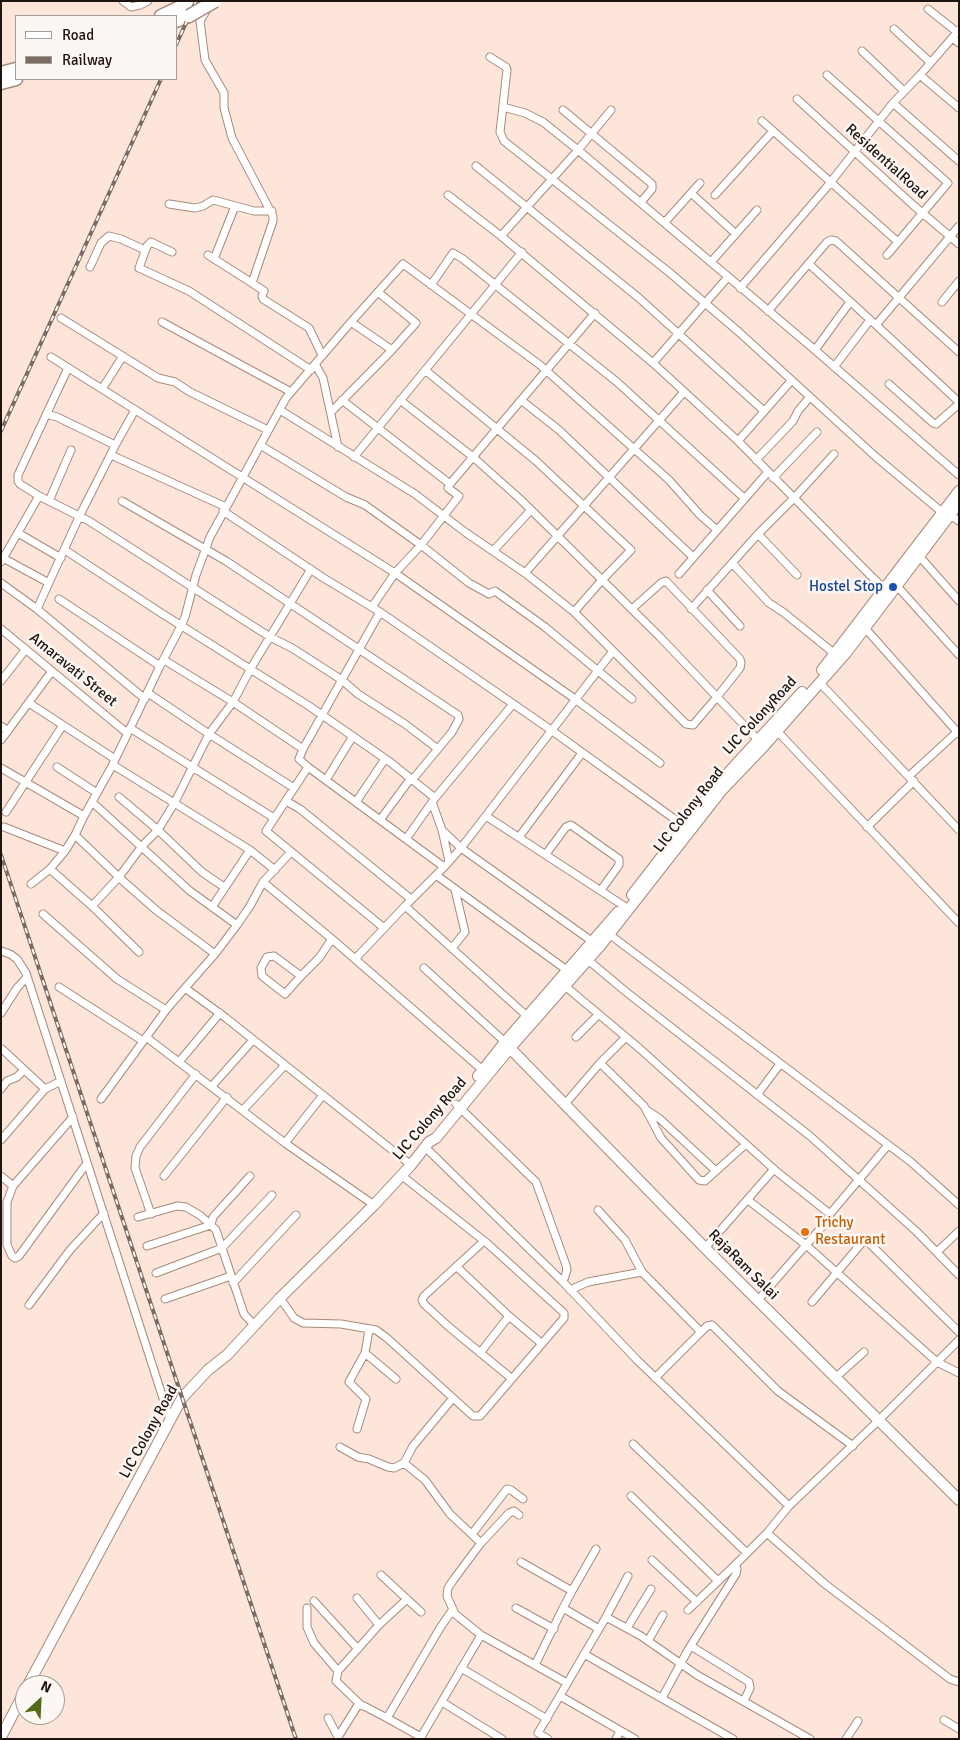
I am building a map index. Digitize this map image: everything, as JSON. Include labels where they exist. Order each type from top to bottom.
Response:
[{"type":"highway","points":[[164,15],[215,1]]},
{"type":"highway","points":[[178,20],[190,7]]},
{"type":"highway","points":[[1,73],[15,69]]},
{"type":"highway","points":[[1,83],[15,79]]},
{"type":"main road","name":"LIC ColonyRoad","points":[[891,590],[951,516],[959,491]]},
{"type":"main road","name":"LIC ColonyRoad","points":[[508,1045],[528,1017],[568,971],[601,938],[624,906],[688,829],[719,788],[821,679],[835,654],[920,557],[959,503]]},
{"type":"main road","points":[[761,743],[777,731],[865,628],[891,590]]},
{"type":"main road","name":"LIC Colony Road","points":[[485,1072],[588,960],[601,938],[688,829]]},
{"type":"main road","name":"RajaRam Salai","points":[[508,1045],[705,1248],[959,1500]]},
{"type":"main road","points":[[427,1145],[431,1134],[458,1106],[485,1072]]},
{"type":"main road","name":"LIC Colony Road","points":[[33,1675],[182,1398],[208,1370],[227,1355],[280,1298],[374,1205],[427,1145]]},
{"type":"main road","points":[[1,1737],[15,1710]]},
{"type":"street","points":[[123,1],[130,7],[148,1]]},
{"type":"street","points":[[209,1],[208,8],[200,21],[205,60],[224,93],[224,108],[232,138],[272,211],[273,221],[252,283]]},
{"type":"street","points":[[928,9],[956,33],[959,43]]},
{"type":"street","points":[[894,29],[930,62]]},
{"type":"street","points":[[740,288],[855,152],[893,103],[956,33]]},
{"type":"street","points":[[862,51],[904,91]]},
{"type":"street","points":[[490,57],[506,67],[507,70],[501,137],[705,303],[876,457],[951,516]]},
{"type":"street","points":[[827,75],[948,183],[887,255]]},
{"type":"street","points":[[920,75],[959,108]]},
{"type":"street","name":"ResidentialRoad","points":[[797,99],[959,244]]},
{"type":"street","points":[[893,103],[959,161]]},
{"type":"street","points":[[503,107],[525,113],[543,122],[578,150],[665,222],[959,475]]},
{"type":"street","points":[[563,110],[652,184],[652,189],[641,202]]},
{"type":"street","points":[[502,236],[611,110]]},
{"type":"street","points":[[762,121],[898,242]]},
{"type":"street","points":[[715,195],[773,131]]},
{"type":"street","points":[[476,166],[640,298],[764,411]]},
{"type":"street","points":[[665,222],[700,183]]},
{"type":"street","points":[[691,193],[736,234]]},
{"type":"street","points":[[448,195],[522,252],[653,363],[738,441],[794,498],[959,656]]},
{"type":"street","points":[[169,204],[195,208],[213,200],[254,211],[272,211]]},
{"type":"street","points":[[235,206],[211,257],[264,291],[263,299],[309,328],[322,355]]},
{"type":"street","points":[[711,262],[757,210]]},
{"type":"street","points":[[834,367],[899,297],[959,226]]},
{"type":"street","points":[[90,267],[101,243],[109,236],[145,250]]},
{"type":"street","points":[[768,311],[827,242],[831,240],[836,241],[959,352]]},
{"type":"street","points":[[172,252],[151,242],[148,243],[139,265],[141,270],[189,291],[312,367],[322,378],[338,447]]},
{"type":"street","points":[[354,457],[522,252]]},
{"type":"street","points":[[431,285],[453,253],[495,284],[617,382],[744,498]]},
{"type":"street","points":[[31,884],[50,870],[65,851],[114,762],[182,626],[206,550],[224,509],[280,410],[291,392],[322,355],[403,264],[546,371],[669,480],[700,515],[717,530]]},
{"type":"street","points":[[809,264],[959,403],[936,424],[889,384]]},
{"type":"street","points":[[653,363],[728,277]]},
{"type":"street","points":[[942,302],[959,281]]},
{"type":"street","points":[[331,412],[416,323],[379,293]]},
{"type":"street","points":[[815,350],[850,302]]},
{"type":"street","points":[[372,607],[395,573],[421,545],[459,496],[448,488],[450,484],[595,313]]},
{"type":"street","points":[[61,318],[158,378],[175,382],[190,392],[268,430]]},
{"type":"street","points":[[162,322],[291,392]]},
{"type":"street","points":[[351,322],[392,350]]},
{"type":"street","points":[[102,389],[123,356]]},
{"type":"street","points":[[51,357],[395,573],[575,699],[660,763]]},
{"type":"street","points":[[68,368],[18,475],[20,484],[127,544],[270,636],[292,648],[405,724],[438,750]]},
{"type":"street","points":[[425,370],[535,460],[631,550],[574,612]]},
{"type":"street","points":[[738,441],[791,381]]},
{"type":"street","points":[[525,573],[684,392]]},
{"type":"street","points":[[756,460],[793,420],[809,398]]},
{"type":"street","points":[[342,400],[450,484]]},
{"type":"street","points":[[400,400],[473,457],[531,510],[632,609],[761,743]]},
{"type":"street","points":[[522,400],[559,430],[668,531],[693,557]]},
{"type":"street","points":[[38,609],[79,517],[135,410]]},
{"type":"street","points":[[280,410],[414,494],[525,573],[574,612],[689,726],[693,725],[740,668],[740,659],[668,583],[663,581],[632,609]]},
{"type":"street","points":[[46,414],[57,417],[115,445]]},
{"type":"street","points":[[679,574],[744,498],[817,432]]},
{"type":"street","points":[[260,445],[346,497],[365,505],[470,583],[489,594],[495,591],[545,627],[632,700]]},
{"type":"street","points":[[49,501],[71,450]]},
{"type":"street","points":[[691,609],[758,534],[834,454]]},
{"type":"street","points":[[111,455],[224,509],[311,569],[380,612],[551,730],[688,829]]},
{"type":"street","points":[[39,496],[2,560],[49,583]]},
{"type":"street","points":[[122,501],[206,550],[290,603],[458,715],[459,719],[452,732],[380,820]]},
{"type":"street","points":[[493,551],[531,510]]},
{"type":"street","points":[[18,533],[61,558]]},
{"type":"street","points":[[758,534],[797,575]]},
{"type":"street","points":[[65,550],[251,668],[353,736],[412,779],[434,800],[442,830],[447,864]]},
{"type":"street","points":[[920,557],[959,601]]},
{"type":"street","points":[[732,563],[769,603],[835,654]]},
{"type":"street","points":[[92,906],[119,877],[142,846],[158,830],[175,802],[209,734],[233,702],[251,668],[311,569]]},
{"type":"street","points":[[1,583],[38,609],[146,696],[294,788]]},
{"type":"street","points":[[707,590],[740,626]]},
{"type":"street","points":[[59,599],[162,663],[233,702],[303,749]]},
{"type":"street","points":[[380,612],[299,759],[406,839],[447,864]]},
{"type":"street","points":[[865,628],[958,733],[912,778],[867,827]]},
{"type":"street","name":"Amaravati Street","points":[[1,629],[129,730],[274,818]]},
{"type":"street","points":[[1,681],[26,649]]},
{"type":"street","points":[[356,959],[461,848],[613,651]]},
{"type":"street","points":[[1,740],[52,671]]},
{"type":"street","points":[[821,679],[959,830]]},
{"type":"street","points":[[29,703],[114,762],[250,850],[275,870]]},
{"type":"street","points":[[406,839],[434,800],[513,704]]},
{"type":"street","points":[[6,812],[63,725]]},
{"type":"street","points":[[1,726],[8,731]]},
{"type":"street","points":[[777,731],[959,922]]},
{"type":"street","points":[[326,780],[353,736]]},
{"type":"street","points":[[520,837],[582,753]]},
{"type":"street","points":[[356,802],[385,759]]},
{"type":"street","points":[[57,767],[97,793]]},
{"type":"street","points":[[308,767],[266,831],[384,928]]},
{"type":"street","points":[[1,768],[84,816]]},
{"type":"street","points":[[119,797],[158,830],[202,872],[224,887]]},
{"type":"street","points":[[286,800],[411,899]]},
{"type":"street","points":[[92,802],[190,890],[237,925]]},
{"type":"street","points":[[486,816],[624,906]]},
{"type":"street","points":[[546,854],[566,827],[571,825],[619,859],[619,865],[602,890]]},
{"type":"street","points":[[4,827],[65,851]]},
{"type":"street","points":[[442,830],[461,848],[601,938],[780,1064],[911,1162],[959,1205]]},
{"type":"street","points":[[75,835],[156,910],[215,954]]},
{"type":"street","points":[[212,907],[250,850]]},
{"type":"street","points":[[101,1099],[166,1010],[215,954],[237,925],[263,882],[291,852]]},
{"type":"street","points":[[50,870],[92,906],[139,952]]},
{"type":"street","points":[[436,875],[568,971]]},
{"type":"street","points":[[263,882],[356,959],[485,1072]]},
{"type":"street","points":[[452,948],[465,932],[455,890]]},
{"type":"street","points":[[405,906],[528,1017]]},
{"type":"street","points":[[43,914],[118,979],[166,1010]]},
{"type":"street","points":[[301,976],[274,956],[267,957],[261,968],[262,976],[284,994],[301,976],[318,958],[332,939]]},
{"type":"street","points":[[1,951],[10,954],[16,959],[27,977],[170,1420]]},
{"type":"street","points":[[588,960],[632,997],[810,1136],[937,1252],[959,1275]]},
{"type":"street","points":[[424,968],[508,1045]]},
{"type":"street","points":[[1,1013],[17,988],[27,977]]},
{"type":"street","points":[[565,986],[626,1037],[774,1169],[830,1214]]},
{"type":"street","points":[[59,987],[179,1062],[285,1142],[374,1205]]},
{"type":"street","points":[[185,988],[220,1013],[411,1165]]},
{"type":"street","points":[[179,1062],[220,1013]]},
{"type":"street","points":[[576,1037],[598,1015]]},
{"type":"street","points":[[564,1104],[626,1037]]},
{"type":"street","points":[[212,1086],[253,1040]]},
{"type":"street","points":[[2,1050],[45,1090]]},
{"type":"street","points":[[600,1063],[648,1111],[660,1119],[716,1171]]},
{"type":"street","points":[[757,1095],[780,1064]]},
{"type":"street","points":[[243,1110],[285,1065]]},
{"type":"street","points":[[1,1089],[7,1081],[17,1078],[24,1070]]},
{"type":"street","points":[[151,1214],[135,1168],[136,1156],[140,1147],[196,1074]]},
{"type":"street","points":[[1,1140],[45,1090],[61,1081]]},
{"type":"street","points":[[285,1142],[323,1095]]},
{"type":"street","points":[[164,1176],[227,1097]]},
{"type":"street","points":[[458,1106],[536,1182],[566,1265],[567,1270],[563,1282]]},
{"type":"street","points":[[648,1111],[654,1128],[661,1138],[699,1180],[705,1181],[746,1144]]},
{"type":"street","points":[[72,1117],[13,1186],[8,1202],[7,1245],[8,1251],[15,1258],[19,1256],[87,1163]]},
{"type":"street","points":[[427,1145],[656,1378],[789,1506]]},
{"type":"street","points":[[758,1300],[827,1221],[830,1214],[888,1145]]},
{"type":"street","points":[[705,1248],[774,1169]]},
{"type":"street","points":[[280,1298],[294,1318],[303,1323],[341,1324],[376,1330],[474,1416],[480,1416],[564,1318],[564,1313],[484,1241],[401,1175]]},
{"type":"street","points":[[1,1176],[13,1186]]},
{"type":"street","points":[[211,1226],[214,1217],[250,1176]]},
{"type":"street","points":[[156,1273],[222,1248],[272,1194]]},
{"type":"street","points":[[748,1200],[806,1245],[937,1362],[959,1373]]},
{"type":"street","points":[[138,1217],[177,1206],[186,1207],[201,1216],[216,1230],[244,1314],[255,1326]]},
{"type":"street","points":[[598,1210],[629,1246],[642,1272],[701,1332]]},
{"type":"street","points":[[29,1305],[70,1250],[104,1213]]},
{"type":"street","points":[[165,1300],[232,1279],[296,1215]]},
{"type":"street","points":[[147,1246],[211,1226]]},
{"type":"street","points":[[937,1252],[959,1230]]},
{"type":"street","points":[[812,1302],[864,1239],[959,1332]]},
{"type":"street","points":[[484,1241],[424,1296],[422,1300],[449,1327],[511,1378]]},
{"type":"street","points":[[457,1267],[509,1316],[542,1343]]},
{"type":"street","points":[[570,1290],[588,1282],[642,1272]]},
{"type":"street","points":[[480,1353],[509,1316]]},
{"type":"street","points":[[656,1378],[709,1325],[716,1327],[778,1391],[853,1446]]},
{"type":"street","points":[[357,1429],[366,1399],[349,1382],[365,1352],[368,1330]]},
{"type":"street","points":[[688,1610],[767,1533],[789,1506],[853,1446],[959,1340]]},
{"type":"street","points":[[365,1352],[396,1378]]},
{"type":"street","points":[[836,1378],[864,1352]]},
{"type":"street","points":[[340,1447],[358,1457],[394,1468],[404,1463],[413,1446],[453,1398]]},
{"type":"street","points":[[633,1444],[747,1553]]},
{"type":"street","points":[[404,1463],[425,1480],[450,1514],[481,1543]]},
{"type":"street","points":[[472,1534],[507,1489],[523,1499]]},
{"type":"street","points":[[631,1496],[718,1581]]},
{"type":"street","points":[[519,1515],[514,1511],[509,1512],[481,1543],[448,1588],[447,1596],[455,1614],[481,1635],[567,1683]]},
{"type":"street","points":[[767,1533],[825,1584],[944,1675],[959,1682]]},
{"type":"street","points":[[535,1665],[572,1591],[596,1550]]},
{"type":"street","points":[[652,1560],[696,1602]]},
{"type":"street","points":[[522,1562],[572,1591]]},
{"type":"street","points":[[662,1698],[681,1662],[736,1574],[735,1565]]},
{"type":"street","points":[[381,1575],[421,1612]]},
{"type":"street","points":[[548,1739],[536,1736],[628,1576]]},
{"type":"street","points":[[627,1628],[651,1589]]},
{"type":"street","points":[[357,1598],[379,1625]]},
{"type":"street","points":[[407,1599],[379,1625],[338,1671],[336,1681],[361,1705],[422,1738],[481,1635]]},
{"type":"street","points":[[314,1601],[358,1649]]},
{"type":"street","points":[[307,1608],[307,1627],[314,1643],[338,1671]]},
{"type":"street","points":[[516,1608],[554,1629]]},
{"type":"street","points":[[563,1608],[599,1629]]},
{"type":"street","points":[[387,1718],[453,1609]]},
{"type":"street","points":[[648,1641],[663,1616]]},
{"type":"street","points":[[606,1617],[648,1641],[697,1674],[810,1739]]},
{"type":"street","points":[[691,1646],[749,1682],[750,1688],[744,1701]]},
{"type":"street","points":[[584,1654],[734,1739]]},
{"type":"street","points":[[461,1668],[547,1719]]},
{"type":"street","points":[[560,1696],[635,1739]]},
{"type":"street","points":[[442,1702],[502,1739]]},
{"type":"street","points":[[339,1738],[356,1707],[361,1705]]},
{"type":"street","points":[[328,1718],[339,1738]]},
{"type":"street","points":[[944,1720],[959,1729]]},
{"type":"street","points":[[846,1739],[858,1721]]},
{"type":"street","points":[[616,1739],[620,1731]]},
{"type":"railway","points":[[178,41],[196,1]]},
{"type":"railway","points":[[1,431],[161,80]]},
{"type":"railway","points":[[1,855],[296,1739]]},
{"type":"place","name":"Hostel Stop","points":[[893,587]]},
{"type":"place","name":"Trichy Restaurant","points":[[805,1232]]}]
